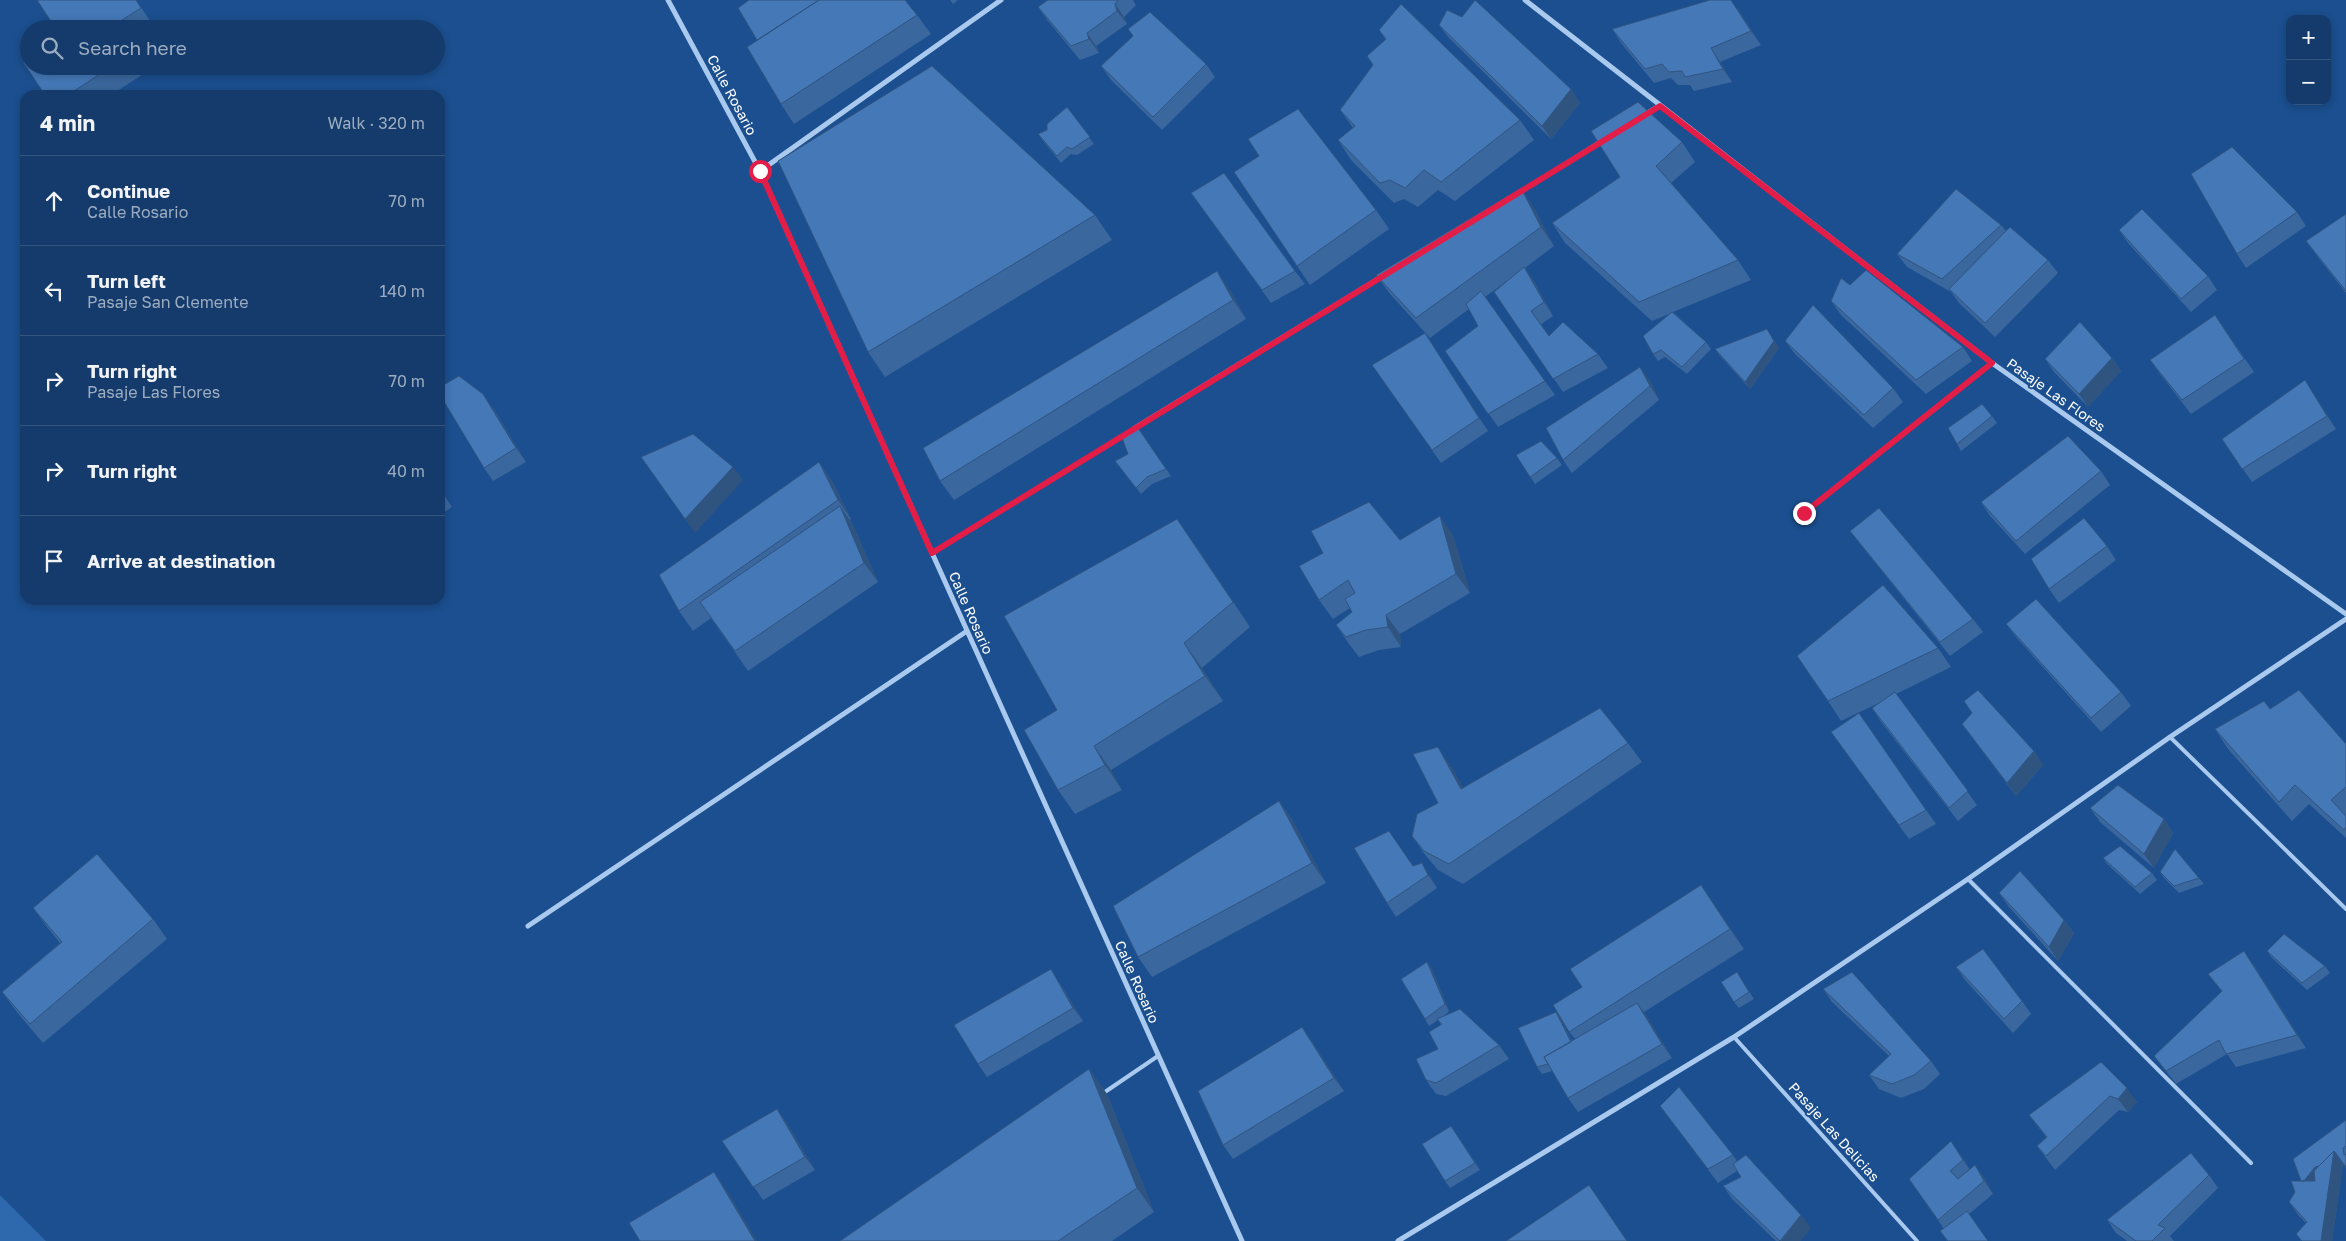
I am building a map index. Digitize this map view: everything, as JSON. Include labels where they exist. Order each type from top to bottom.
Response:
[{"type":"street","name":"Calle Rosario","points":[[668,0],[760,171],[1242,1241]]},
{"type":"street","points":[[760,171],[1001,0]]},
{"type":"street","name":"Pasaje Las Flores","points":[[1524,0],[1992,363],[2346,614]]},
{"type":"street","points":[[1398,1241],[1734,1037],[1968,879],[2170,737],[2346,619]]},
{"type":"street","points":[[528,926],[967,631]]},
{"type":"lane","points":[[1643,116],[1660,106]]},
{"type":"lane","points":[[1516,194],[1609,137]]},
{"type":"lane","points":[[932,553],[1389,272]]},
{"type":"lane","points":[[1804,513],[1992,363]]},
{"type":"lane","points":[[2170,737],[2346,909]]},
{"type":"lane","points":[[1968,879],[2251,1163]]},
{"type":"lane","name":"Pasaje Las Delicias","points":[[1734,1037],[1918,1241]]},
{"type":"lane","points":[[1101,1095],[1158,1056]]},
{"type":"shaded area","points":[[0,1195],[46,1241],[0,1241]]},
{"type":"building","points":[[37,0],[136,0],[141,8],[122,20],[50,20]]},
{"type":"building","points":[[749,0],[819,0],[757,40],[738,8]]},
{"type":"building","points":[[819,0],[905,0],[917,15],[781,104],[747,47]]},
{"type":"building","points":[[1048,0],[1118,0],[1115,4],[1117,11],[1087,33],[1089,39],[1071,46],[1038,7]]},
{"type":"building","points":[[1475,0],[1571,89],[1542,126],[1439,25],[1447,10],[1462,17]]},
{"type":"building","points":[[1710,0],[1731,0],[1751,31],[1711,48],[1723,69],[1685,77],[1682,71],[1669,72],[1662,64],[1645,69],[1612,29]]},
{"type":"building","points":[[1401,4],[1520,120],[1441,182],[1424,170],[1405,188],[1390,180],[1380,183],[1338,140],[1355,126],[1340,110],[1373,65],[1367,56],[1386,39],[1379,30]]},
{"type":"building","points":[[1150,12],[1206,64],[1153,117],[1101,66],[1133,36],[1128,29]]},
{"type":"building","points":[[932,66],[1095,215],[868,352],[778,161]]},
{"type":"building","points":[[32,75],[98,75],[76,90],[42,90]]},
{"type":"building","points":[[1638,102],[1682,142],[1656,166],[1738,260],[1639,302],[1552,223],[1620,177],[1591,131]]},
{"type":"building","points":[[1067,107],[1090,137],[1072,149],[1067,147],[1057,156],[1038,134],[1047,130],[1047,124]]},
{"type":"building","points":[[1298,109],[1376,210],[1297,266],[1234,172],[1259,156],[1248,139]]},
{"type":"building","points":[[2232,147],[2297,212],[2237,254],[2191,174]]},
{"type":"building","points":[[1224,173],[1295,271],[1262,290],[1191,193]]},
{"type":"building","points":[[1521,188],[1541,227],[1416,318],[1376,275]]},
{"type":"building","points":[[1956,189],[2001,225],[1942,279],[1897,254]]},
{"type":"building","points":[[2142,209],[2208,276],[2181,299],[2119,230]]},
{"type":"building","points":[[2346,214],[2346,291],[2306,241]]},
{"type":"building","points":[[2010,227],[2048,260],[1985,323],[1949,289]]},
{"type":"building","points":[[1524,267],[1544,302],[1531,311],[1549,336],[1563,322],[1598,354],[1553,379],[1494,292]]},
{"type":"building","points":[[1866,270],[1963,347],[1916,380],[1831,301],[1841,278],[1850,285]]},
{"type":"building","points":[[1217,271],[1233,300],[940,481],[923,448]]},
{"type":"building","points":[[1481,291],[1545,381],[1488,414],[1445,351],[1478,326],[1466,304]]},
{"type":"building","points":[[1813,305],[1893,388],[1864,415],[1785,341]]},
{"type":"building","points":[[1672,312],[1706,342],[1682,367],[1661,350],[1653,354],[1643,336]]},
{"type":"building","points":[[2215,315],[2244,359],[2182,400],[2150,360]]},
{"type":"building","points":[[2080,322],[2112,358],[2079,394],[2045,359]]},
{"type":"building","points":[[1767,329],[1774,341],[1745,382],[1715,349]]},
{"type":"building","points":[[1425,333],[1479,418],[1432,450],[1372,365]]},
{"type":"building","points":[[1640,367],[1650,386],[1563,460],[1546,428]]},
{"type":"building","points":[[459,376],[483,394],[516,448],[484,468],[445,403],[445,384]]},
{"type":"building","points":[[2305,380],[2327,416],[2242,469],[2222,439]]},
{"type":"building","points":[[1982,404],[1992,416],[1957,444],[1948,428]]},
{"type":"building","points":[[1136,425],[1166,469],[1147,477],[1136,488],[1115,461],[1128,454],[1121,435]]},
{"type":"building","points":[[693,434],[733,467],[685,519],[641,457]]},
{"type":"building","points":[[2068,436],[2101,471],[2016,541],[1981,502]]},
{"type":"building","points":[[1541,441],[1557,458],[1530,477],[1516,455]]},
{"type":"building","points":[[819,462],[838,500],[679,611],[659,575]]},
{"type":"building","points":[[1369,502],[1400,540],[1440,516],[1456,574],[1386,615],[1388,627],[1366,630],[1346,637],[1336,625],[1352,612],[1345,599],[1355,593],[1348,580],[1319,600],[1299,566],[1323,553],[1311,531]]},
{"type":"building","points":[[840,506],[864,563],[735,651],[700,602]]},
{"type":"building","points":[[1879,508],[1973,619],[1940,642],[1850,531]]},
{"type":"building","points":[[2084,518],[2107,546],[2049,589],[2031,559]]},
{"type":"building","points":[[1177,519],[1233,602],[1184,643],[1205,676],[1094,746],[1105,765],[1058,790],[1024,730],[1057,710],[1004,616]]},
{"type":"building","points":[[1883,585],[1938,648],[1828,701],[1797,656]]},
{"type":"building","points":[[2036,599],[2121,692],[2091,718],[2006,624]]},
{"type":"building","points":[[1978,690],[2034,751],[2007,783],[1962,724],[1972,713],[1964,701]]},
{"type":"building","points":[[2299,690],[2346,744],[2346,787],[2331,800],[2346,816],[2346,827],[2344,830],[2295,785],[2279,802],[2215,729],[2264,701],[2270,709]]},
{"type":"building","points":[[1895,692],[1968,791],[1949,808],[1872,708]]},
{"type":"building","points":[[1600,708],[1628,743],[1449,864],[1424,851],[1412,836],[1417,814],[1438,803],[1413,754],[1438,747],[1461,789]]},
{"type":"building","points":[[1859,713],[1926,810],[1899,825],[1831,732]]},
{"type":"building","points":[[2118,785],[2164,819],[2144,854],[2090,808]]},
{"type":"building","points":[[1279,801],[1312,863],[1138,957],[1113,906]]},
{"type":"building","points":[[1389,831],[1413,866],[1422,863],[1428,875],[1387,903],[1354,848]]},
{"type":"building","points":[[2120,846],[2152,873],[2135,887],[2103,858]]},
{"type":"building","points":[[2175,849],[2199,878],[2174,886],[2160,872]]},
{"type":"building","points":[[97,854],[153,919],[30,1024],[2,992],[62,942],[33,908]]},
{"type":"building","points":[[2020,871],[2064,920],[2049,947],[1999,893]]},
{"type":"building","points":[[1701,885],[1730,929],[1569,1032],[1553,1005],[1582,987],[1570,969]]},
{"type":"building","points":[[2284,934],[2325,966],[2302,983],[2267,951]]},
{"type":"building","points":[[1983,949],[2022,1001],[2004,1019],[1956,967]]},
{"type":"building","points":[[2244,951],[2297,1035],[2226,1054],[2219,1040],[2166,1071],[2154,1056],[2222,991],[2208,974]]},
{"type":"building","points":[[1427,962],[1445,1004],[1425,1019],[1401,979]]},
{"type":"building","points":[[1051,969],[1073,1008],[978,1064],[954,1025]]},
{"type":"building","points":[[1737,972],[1749,992],[1734,1002],[1721,982]]},
{"type":"building","points":[[1852,972],[1931,1061],[1914,1075],[1892,1084],[1869,1075],[1891,1054],[1823,989]]},
{"type":"building","points":[[1637,1003],[1662,1044],[1568,1098],[1544,1057]]},
{"type":"building","points":[[1460,1009],[1499,1045],[1436,1083],[1426,1080],[1416,1059],[1438,1049],[1429,1032],[1442,1024],[1437,1019]]},
{"type":"building","points":[[1556,1012],[1571,1042],[1544,1057],[1548,1064],[1537,1067],[1518,1028]]},
{"type":"building","points":[[1302,1027],[1334,1078],[1223,1145],[1198,1091]]},
{"type":"building","points":[[2101,1062],[2127,1088],[2118,1099],[2110,1096],[2046,1156],[2037,1146],[2047,1137],[2029,1115]]},
{"type":"building","points":[[1089,1069],[1137,1188],[1058,1241],[840,1241]]},
{"type":"building","points":[[1679,1087],[1733,1155],[1708,1169],[1660,1106]]},
{"type":"building","points":[[777,1109],[805,1157],[753,1187],[722,1141]]},
{"type":"building","points":[[2346,1120],[2346,1146],[2343,1148],[2344,1155],[2346,1154],[2346,1167],[2334,1151],[2319,1166],[2315,1167],[2304,1181],[2301,1181],[2293,1159]]},
{"type":"building","points":[[1451,1126],[1475,1163],[1445,1181],[1422,1144]]},
{"type":"building","points":[[1951,1141],[1963,1160],[1950,1171],[1958,1179],[1975,1165],[1984,1181],[1938,1220],[1909,1179]]},
{"type":"building","points":[[2334,1151],[2321,1241],[2302,1241],[2296,1234],[2307,1222],[2289,1202],[2295,1192],[2291,1181],[2315,1181],[2314,1171]]},
{"type":"building","points":[[2191,1153],[2209,1175],[2158,1225],[2165,1228],[2152,1241],[2136,1241],[2107,1220]]},
{"type":"building","points":[[1746,1155],[1801,1215],[1780,1241],[1723,1186],[1741,1177],[1733,1164]]},
{"type":"building","points":[[714,1172],[755,1241],[640,1241],[629,1223]]},
{"type":"building","points":[[1589,1185],[1627,1241],[1506,1241]]},
{"type":"building","points":[[1967,1211],[1988,1241],[1948,1241],[1940,1231]]},
{"type":"route","points":[[760,171],[932,553],[1660,106],[1992,363],[1804,513]]}]
